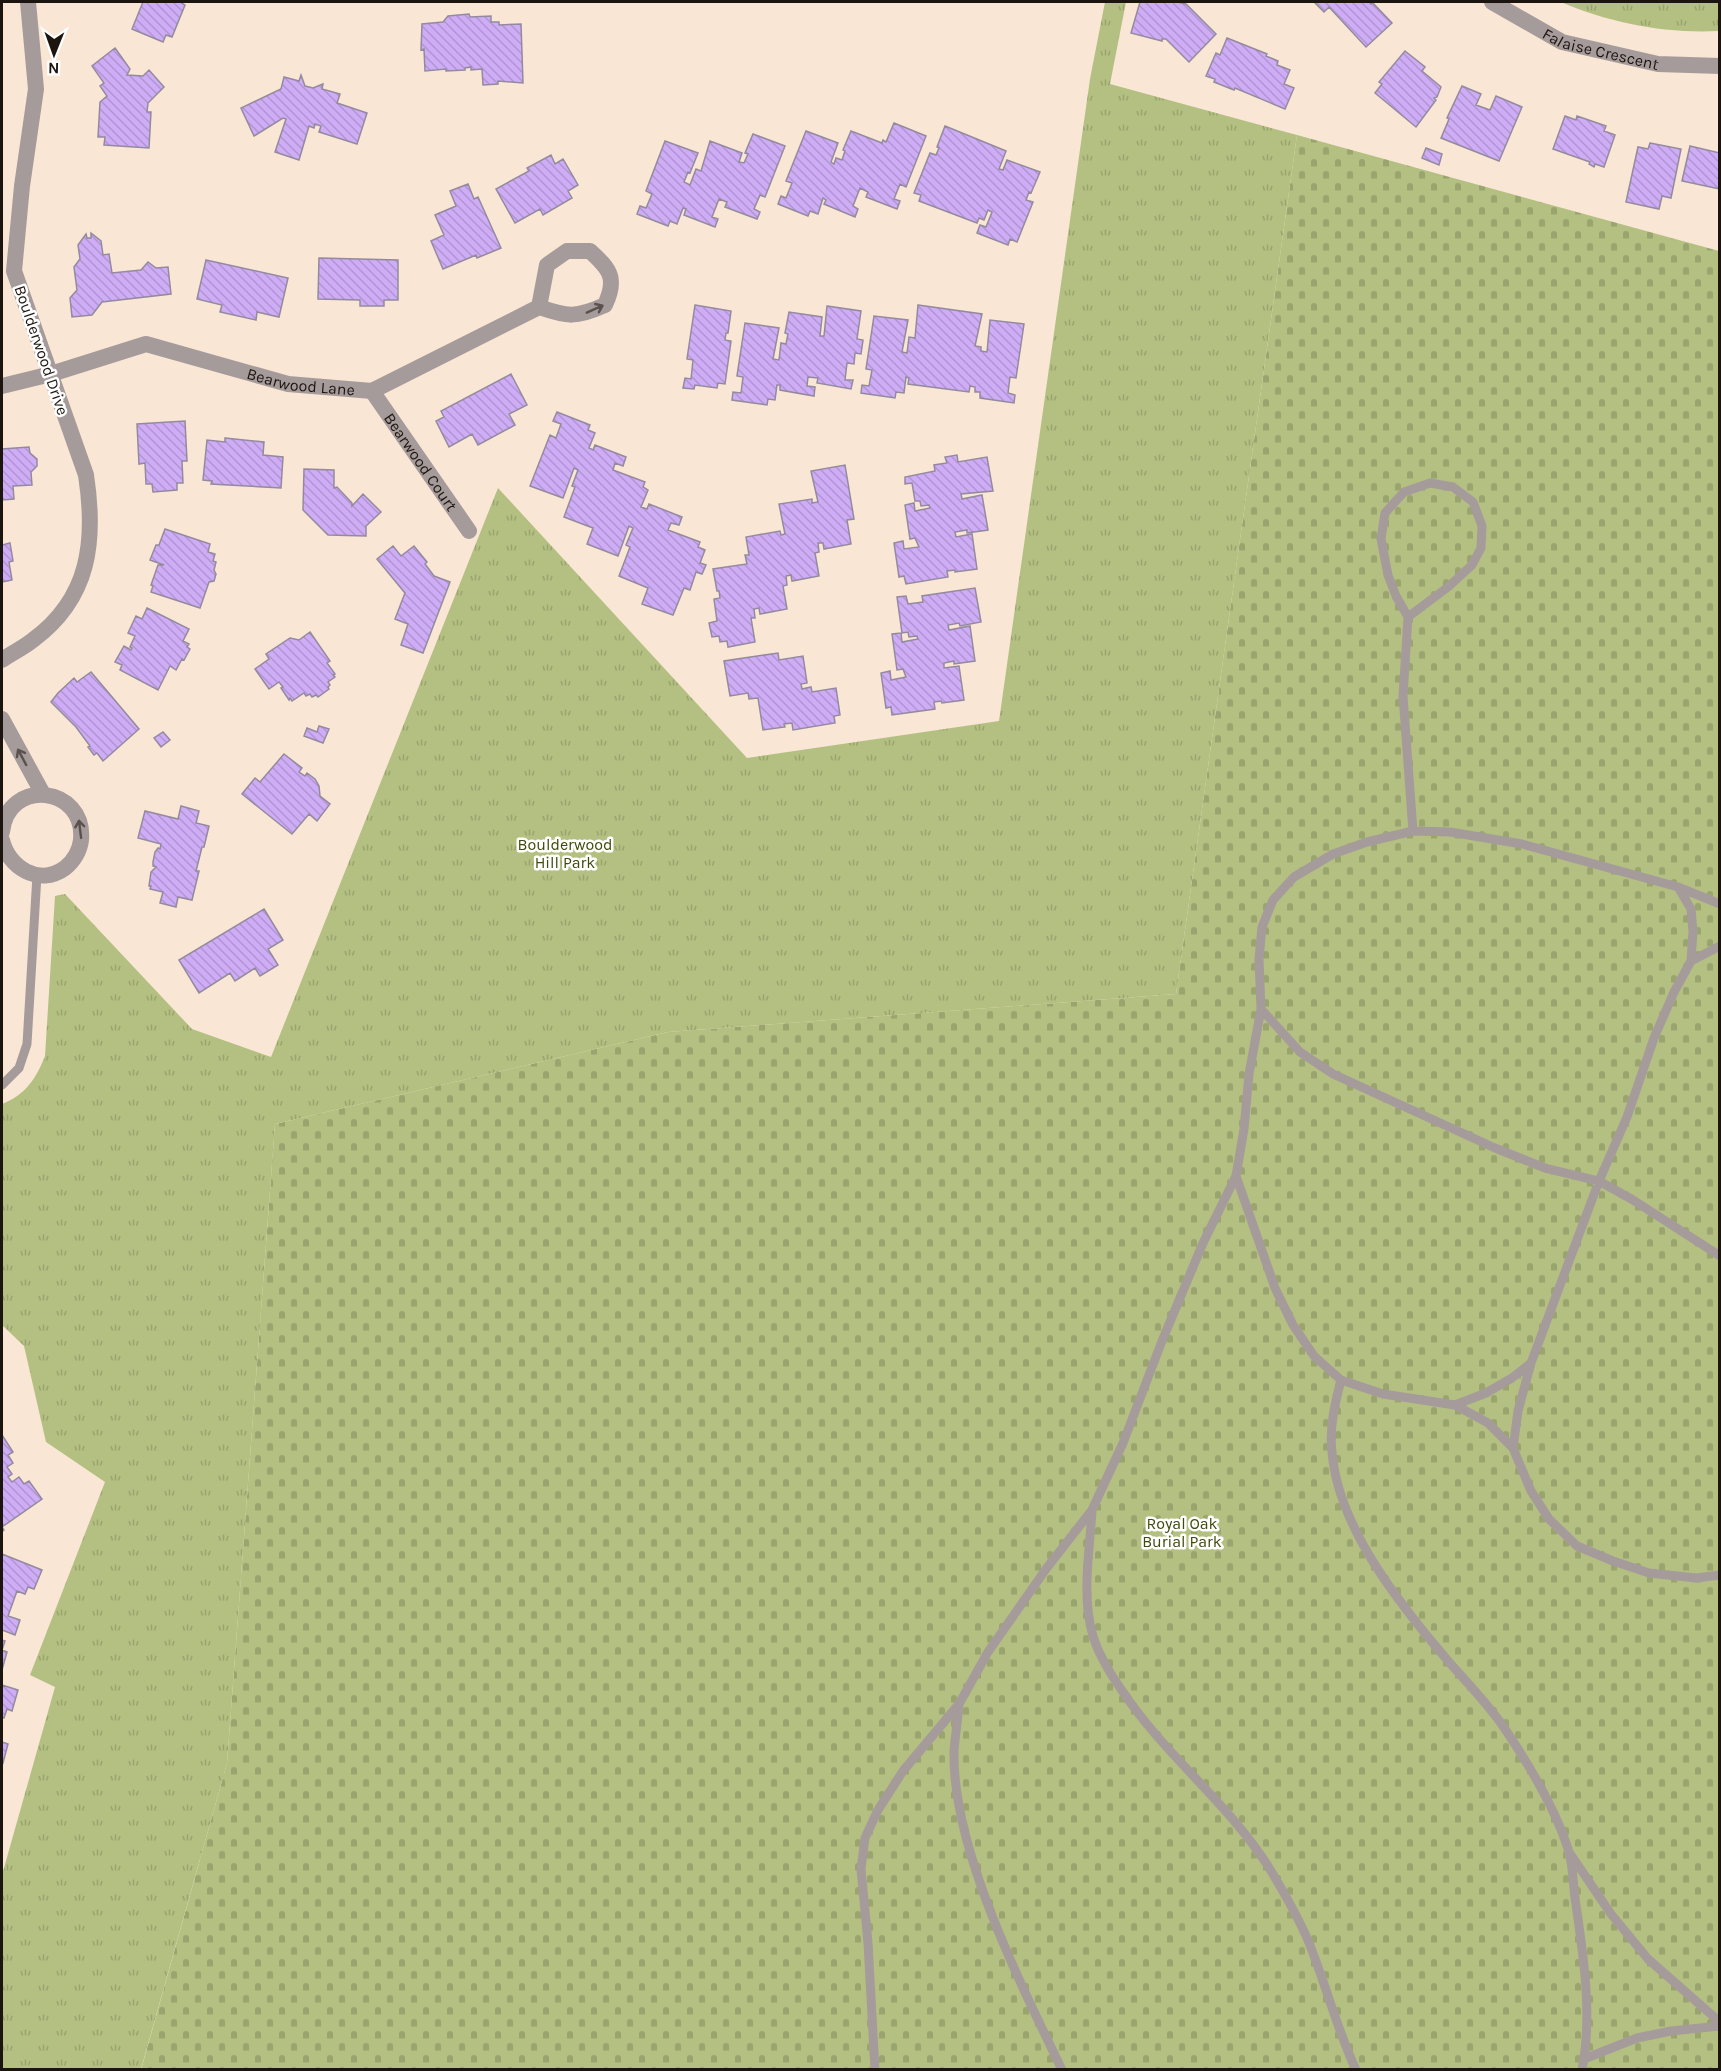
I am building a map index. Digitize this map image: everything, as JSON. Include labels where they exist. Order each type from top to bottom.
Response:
[{"type":"street","name":"Boulderwood Drive","points":[[2,660],[34,640],[65,609],[80,584],[90,540],[91,508],[86,475],[14,271],[22,186],[36,89],[28,2]]},
{"type":"street","name":"Falaise Crescent","points":[[1492,2],[1562,42],[1658,64],[1719,66]]},
{"type":"street","points":[[567,251],[590,251],[607,266],[612,289],[605,305],[584,314],[562,315],[539,307],[547,265],[567,251]]},
{"type":"street","name":"Bearwood Lane","points":[[2,386],[51,374],[146,344],[288,384],[372,392],[539,307]]},
{"type":"street","name":"Bearwood Court","points":[[372,392],[469,531]]},
{"type":"street","points":[[2,719],[43,794]]},
{"type":"street","points":[[2,832],[5,804],[43,794],[57,797],[69,805],[78,816],[82,830],[81,844],[75,858],[65,868],[52,874],[37,875],[24,871],[12,863],[4,851],[2,840]]},
{"type":"lane","points":[[1408,617],[1448,587],[1472,565],[1481,548],[1482,526],[1473,502],[1453,487],[1430,483],[1404,492],[1385,513],[1381,539],[1383,557],[1396,596],[1408,617],[1403,696],[1413,831]]},
{"type":"lane","points":[[875,2070],[868,1943],[861,1869],[865,1838],[878,1810],[903,1771],[959,1704],[988,1652],[1046,1569],[1092,1510],[1123,1443],[1203,1243],[1236,1176],[1244,1129],[1249,1074],[1261,1009],[1259,959],[1262,927],[1273,900],[1294,877],[1333,854],[1367,842],[1413,831],[1450,832],[1522,844],[1678,887],[1719,904]]},
{"type":"lane","points":[[2,1085],[19,1068],[27,1044],[37,875]]},
{"type":"lane","points":[[1513,1448],[1518,1411],[1531,1363],[1599,1181],[1627,1117],[1654,1038],[1690,961],[1693,931],[1691,909],[1678,887]]},
{"type":"lane","points":[[1690,961],[1719,946]]},
{"type":"lane","points":[[1261,1009],[1300,1052],[1333,1074],[1495,1148],[1545,1168],[1599,1181],[1633,1200],[1719,1256]]},
{"type":"lane","points":[[1236,1176],[1275,1288],[1293,1325],[1314,1356],[1341,1380],[1383,1394],[1455,1405],[1488,1423],[1513,1448],[1531,1491],[1549,1519],[1577,1546],[1649,1573],[1696,1578],[1719,1575]]},
{"type":"lane","points":[[1455,1405],[1486,1394],[1531,1363]]},
{"type":"lane","points":[[1341,1380],[1334,1409],[1331,1450],[1338,1490],[1356,1530],[1384,1581],[1507,1731],[1544,1795],[1568,1850],[1611,1914],[1648,1959],[1719,2024]]},
{"type":"lane","points":[[1092,1510],[1087,1602],[1093,1636],[1108,1670],[1134,1708],[1182,1766],[1233,1819],[1266,1864],[1291,1904],[1308,1940],[1356,2070]]},
{"type":"lane","points":[[959,1704],[954,1751],[957,1794],[965,1834],[985,1894],[1009,1954],[1062,2070]]},
{"type":"lane","points":[[1568,1850],[1585,1970],[1586,2019],[1583,2065]]},
{"type":"lane","points":[[1583,2065],[1637,2038],[1719,2024]]},
{"type":"green space","name":"Boulderwood Hill Park","points":[[1105,2],[1126,2],[1110,84],[1297,135],[1176,994],[668,1032],[275,1124],[227,1763],[141,2069],[2,2069],[2,1875],[55,1687],[30,1675],[105,1482],[46,1442],[24,1346],[2,1325],[2,1104],[17,1096],[29,1085],[45,1056],[55,896],[65,894],[192,1029],[271,1057],[498,488],[747,758],[999,721],[1090,79]]},
{"type":"green space","points":[[1561,2],[1719,2],[1719,31],[1679,31],[1638,26],[1599,16]]},
{"type":"green space","name":"Royal Oak Burial Park","points":[[1297,135],[1719,251],[1719,2069],[141,2070],[227,1763],[275,1124],[668,1032],[1176,994]]},
{"type":"building","points":[[143,2],[180,2],[185,5],[172,37],[166,35],[163,42],[132,29]]},
{"type":"building","points":[[1140,2],[1186,4],[1216,34],[1189,62],[1166,39],[1162,41],[1131,33]]},
{"type":"building","points":[[1369,2],[1371,4],[1372,2],[1392,23],[1366,47],[1329,7],[1324,12],[1315,3]]},
{"type":"building","points":[[469,14],[470,17],[491,16],[491,22],[499,22],[499,25],[521,24],[523,83],[498,81],[498,84],[483,85],[482,69],[471,70],[471,67],[465,70],[425,71],[424,49],[421,50],[422,24],[443,22],[448,16]]},
{"type":"building","points":[[1227,38],[1267,54],[1266,56],[1278,61],[1277,65],[1290,70],[1284,84],[1294,88],[1285,109],[1235,88],[1234,90],[1214,82],[1215,79],[1206,76],[1216,53],[1220,55]]},
{"type":"building","points":[[115,48],[130,69],[127,75],[143,76],[149,70],[164,87],[148,103],[147,112],[151,112],[149,148],[104,145],[105,137],[98,137],[100,102],[107,96],[100,86],[104,83],[92,66]]},
{"type":"building","points":[[1405,51],[1425,67],[1422,71],[1441,87],[1437,97],[1434,98],[1436,100],[1416,127],[1375,93],[1382,84],[1379,82]]},
{"type":"building","points":[[301,75],[305,86],[313,88],[323,84],[322,89],[340,94],[337,103],[367,113],[357,144],[319,132],[321,126],[315,124],[314,128],[309,126],[299,160],[275,152],[286,119],[283,118],[254,136],[241,108],[281,89],[284,77],[299,81]]},
{"type":"building","points":[[1462,86],[1481,94],[1476,105],[1490,110],[1496,96],[1522,107],[1499,161],[1441,138],[1449,119],[1447,118]]},
{"type":"building","points":[[1565,116],[1576,120],[1577,116],[1606,126],[1604,131],[1615,135],[1604,167],[1595,164],[1594,167],[1589,164],[1590,162],[1553,149]]},
{"type":"building","points":[[894,123],[926,136],[906,187],[900,184],[894,199],[900,201],[897,209],[866,197],[868,192],[860,188],[853,206],[858,209],[855,217],[824,204],[826,200],[823,198],[818,214],[810,211],[808,216],[778,204],[781,196],[786,198],[792,183],[786,181],[806,131],[838,143],[831,162],[834,164],[836,158],[842,160],[845,151],[843,150],[851,131],[882,143],[883,140],[886,142]]},
{"type":"building","points":[[945,126],[1006,151],[999,169],[1003,170],[1007,160],[1040,172],[1026,200],[1033,202],[1017,242],[1010,239],[1008,245],[977,233],[980,225],[986,227],[992,212],[988,210],[984,220],[979,218],[977,223],[919,201],[921,195],[914,193],[930,153],[936,155]]},
{"type":"building","points":[[753,134],[785,146],[765,197],[760,195],[754,209],[760,212],[757,219],[725,207],[727,202],[719,199],[712,217],[718,219],[715,227],[684,215],[686,209],[683,208],[677,224],[670,221],[668,226],[637,214],[640,206],[646,208],[652,194],[646,191],[665,141],[698,153],[684,182],[690,185],[696,169],[701,171],[710,141],[742,153],[739,162],[744,163],[748,154],[745,153]]},
{"type":"building","points":[[1650,143],[1681,149],[1671,198],[1662,196],[1659,209],[1626,202],[1638,147],[1648,149]]},
{"type":"building","points":[[1690,146],[1720,153],[1720,189],[1682,181]]},
{"type":"building","points":[[1426,148],[1442,154],[1439,165],[1422,158]]},
{"type":"building","points":[[551,155],[555,164],[563,159],[578,185],[568,191],[572,198],[543,215],[540,209],[515,223],[496,189],[529,171],[527,168]]},
{"type":"building","points":[[468,184],[474,199],[478,197],[501,248],[477,258],[476,255],[443,269],[431,241],[444,235],[435,215],[456,206],[450,191]]},
{"type":"building","points":[[91,233],[101,241],[103,255],[109,254],[112,273],[141,270],[148,262],[156,268],[168,267],[171,294],[102,302],[92,315],[72,317],[70,298],[77,290],[74,267],[80,259],[78,245],[86,234],[87,238],[91,238]]},
{"type":"building","points":[[319,258],[398,260],[398,300],[384,300],[384,306],[360,306],[360,300],[318,299]]},
{"type":"building","points":[[206,260],[288,278],[279,317],[257,312],[256,320],[220,312],[222,305],[197,299]]},
{"type":"building","points":[[695,305],[731,311],[725,340],[731,341],[725,384],[718,383],[717,388],[695,385],[694,389],[683,388],[685,378],[691,379],[693,360],[687,359]]},
{"type":"building","points":[[918,305],[982,314],[975,346],[981,347],[981,351],[987,352],[990,320],[1024,324],[1016,378],[1010,377],[1008,393],[1015,395],[1014,403],[980,398],[980,392],[975,392],[975,387],[970,386],[969,392],[908,384],[909,378],[906,377],[904,393],[896,392],[895,398],[861,393],[862,385],[869,386],[872,370],[866,369],[874,316],[908,320],[902,352],[907,353],[909,337],[915,338]]},
{"type":"building","points":[[827,306],[861,311],[857,339],[863,340],[861,354],[855,353],[854,364],[847,363],[845,380],[853,380],[851,389],[817,383],[818,378],[808,377],[807,386],[815,387],[814,396],[780,390],[780,385],[777,385],[775,400],[768,399],[767,405],[732,400],[733,392],[741,393],[743,377],[737,376],[745,323],[779,328],[773,359],[779,360],[781,343],[786,344],[788,334],[785,333],[789,312],[822,317],[820,336],[824,336]]},
{"type":"building","points":[[511,374],[527,405],[509,414],[515,425],[478,445],[472,434],[449,447],[436,421],[444,417],[441,411]]},
{"type":"building","points":[[557,412],[590,425],[588,430],[595,433],[589,448],[593,450],[595,445],[626,457],[623,466],[615,463],[613,470],[645,482],[643,487],[648,490],[641,507],[647,509],[649,504],[682,517],[679,525],[671,523],[668,530],[700,542],[698,547],[705,550],[700,563],[706,565],[702,574],[696,572],[690,590],[684,588],[673,615],[642,604],[648,588],[619,576],[630,547],[626,545],[633,528],[629,526],[618,556],[587,544],[593,528],[564,517],[575,487],[572,486],[578,470],[574,468],[563,498],[530,486],[550,435],[556,438],[561,424],[553,421]]},
{"type":"building","points":[[185,421],[187,461],[182,461],[183,483],[177,483],[177,490],[153,492],[152,484],[146,484],[145,463],[139,464],[137,424]]},
{"type":"building","points":[[225,438],[264,442],[263,455],[283,457],[281,488],[211,484],[212,481],[203,480],[207,440],[225,442]]},
{"type":"building","points":[[29,447],[30,453],[37,459],[37,466],[31,472],[32,485],[13,486],[14,499],[2,500],[2,449]]},
{"type":"building","points":[[957,455],[958,462],[987,457],[993,491],[961,494],[962,499],[982,495],[988,530],[955,532],[956,537],[972,534],[977,569],[947,571],[948,577],[906,584],[904,576],[899,577],[894,543],[903,541],[904,549],[919,547],[915,538],[910,539],[905,505],[914,503],[915,511],[930,508],[929,505],[921,506],[920,501],[915,501],[912,483],[905,484],[905,477],[935,471],[934,465],[947,463],[945,457]]},
{"type":"building","points":[[845,465],[854,519],[847,520],[851,544],[824,549],[823,543],[818,543],[819,552],[815,553],[819,576],[792,581],[791,575],[786,576],[787,585],[783,586],[787,609],[760,614],[759,608],[754,609],[755,618],[751,618],[755,642],[728,647],[727,641],[720,642],[719,636],[712,637],[709,623],[717,621],[714,599],[720,598],[713,569],[747,564],[745,555],[749,555],[746,537],[780,531],[781,535],[785,534],[779,504],[812,499],[812,503],[818,502],[811,471]]},
{"type":"building","points":[[304,469],[334,470],[334,488],[337,487],[352,503],[352,506],[363,494],[381,512],[366,526],[366,536],[328,535],[303,510]]},
{"type":"building","points":[[165,529],[210,544],[208,552],[215,554],[213,561],[216,562],[214,570],[216,574],[214,581],[209,582],[200,608],[151,592],[158,565],[164,565],[150,560]]},
{"type":"building","points":[[10,543],[13,561],[9,562],[12,580],[2,582],[2,545]]},
{"type":"building","points":[[393,546],[401,556],[414,546],[427,562],[425,564],[434,576],[450,582],[423,653],[401,645],[408,624],[395,619],[405,593],[377,559]]},
{"type":"building","points":[[975,588],[981,622],[960,626],[959,623],[948,625],[949,630],[970,626],[975,661],[944,663],[944,668],[959,666],[964,700],[934,702],[935,709],[892,715],[891,707],[886,708],[881,673],[890,671],[891,680],[906,677],[903,669],[897,670],[892,634],[901,633],[902,642],[918,639],[917,636],[909,637],[908,632],[902,633],[897,597],[906,596],[908,604],[923,602],[922,596]]},
{"type":"building","points":[[147,608],[189,629],[183,641],[189,644],[187,647],[190,649],[176,670],[170,666],[158,690],[120,670],[122,665],[115,662],[124,646],[131,650],[135,636],[128,633],[136,616],[142,619]]},
{"type":"building","points":[[310,632],[330,661],[327,663],[335,677],[328,682],[329,689],[318,697],[316,695],[312,697],[310,694],[306,696],[304,693],[292,701],[290,698],[289,700],[279,682],[269,689],[255,669],[269,659],[266,654],[290,638],[299,640]]},
{"type":"building","points":[[778,653],[779,660],[803,656],[807,683],[801,684],[802,689],[811,687],[812,692],[836,688],[840,715],[834,716],[835,723],[793,730],[792,723],[784,724],[785,727],[763,730],[758,698],[749,699],[748,693],[730,696],[724,661]]},
{"type":"building","points":[[91,672],[139,729],[103,761],[97,753],[94,755],[76,727],[51,702],[74,678],[77,682]]},
{"type":"building","points":[[319,726],[329,729],[323,743],[304,736],[307,728],[317,732]]},
{"type":"building","points":[[163,732],[170,740],[161,747],[154,738]]},
{"type":"building","points":[[284,754],[302,768],[299,772],[305,776],[307,773],[315,779],[319,786],[320,796],[330,804],[317,821],[309,814],[292,834],[242,794],[255,778],[260,782]]},
{"type":"building","points":[[181,806],[199,811],[196,823],[209,826],[196,871],[199,871],[192,900],[178,897],[176,907],[160,903],[163,892],[150,889],[151,886],[149,886],[151,872],[156,867],[153,866],[155,852],[158,848],[160,849],[161,844],[138,838],[145,811],[178,819]]},
{"type":"building","points":[[264,909],[283,940],[268,949],[278,965],[260,976],[255,968],[235,981],[230,973],[199,993],[179,960]]},
{"type":"building","points":[[2,1435],[13,1452],[8,1455],[13,1463],[7,1467],[12,1474],[8,1477],[12,1482],[19,1477],[24,1484],[29,1481],[42,1499],[2,1527]]},
{"type":"building","points":[[2,1554],[42,1570],[34,1589],[28,1587],[25,1594],[17,1591],[8,1616],[20,1620],[15,1635],[2,1630]]},
{"type":"building","points":[[2,1650],[7,1652],[2,1670]]},
{"type":"building","points":[[2,1685],[18,1690],[12,1711],[7,1709],[4,1718],[2,1717]]},
{"type":"building","points":[[2,1742],[8,1744],[3,1763],[2,1762]]}]
